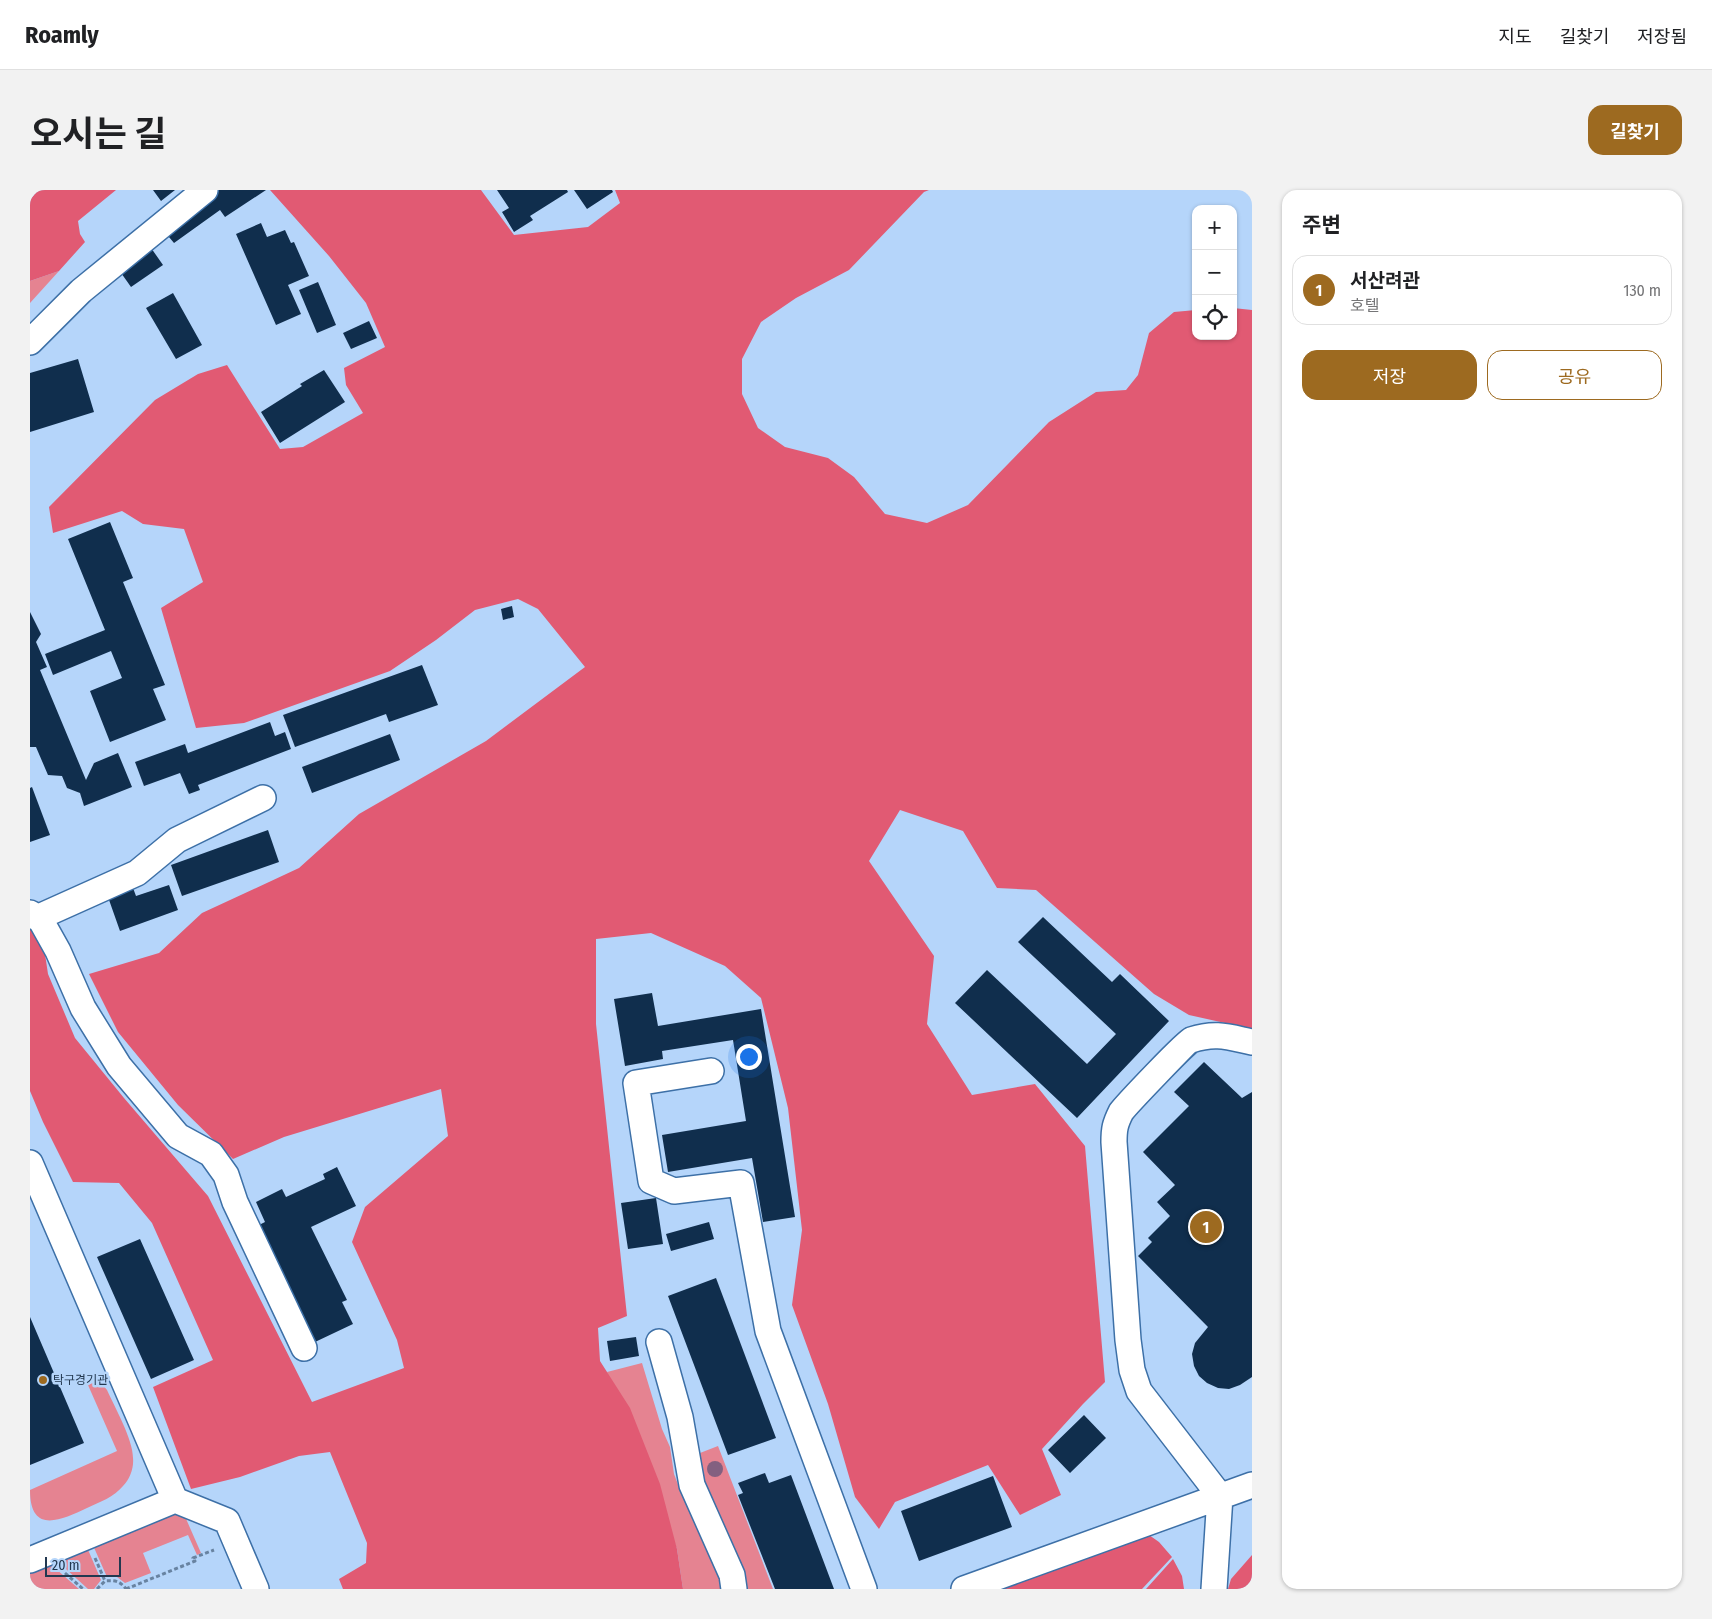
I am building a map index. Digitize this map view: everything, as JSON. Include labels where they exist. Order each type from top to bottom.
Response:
[{"type":"street","points":[[30,342],[81,291],[205,190]]},
{"type":"street","points":[[263,798],[176,840],[137,873],[34,915],[58,951],[83,1008],[119,1066],[178,1136],[211,1154],[226,1175],[235,1202],[304,1348]]},
{"type":"street","points":[[1214,1589],[1220,1496],[1139,1391],[1132,1370],[1128,1340],[1114,1151],[1114,1126],[1122,1110],[1188,1041],[1218,1034],[1252,1042]]},
{"type":"street","points":[[711,1071],[636,1083],[651,1181],[674,1191],[741,1183],[768,1331],[864,1589]]},
{"type":"street","points":[[30,1163],[174,1500]]},
{"type":"street","points":[[659,1342],[680,1417],[692,1485],[732,1575],[734,1589]]},
{"type":"street","points":[[964,1589],[1252,1485]]},
{"type":"street","points":[[30,1560],[174,1500],[227,1521],[256,1589]]},
{"type":"path","points":[[97,1589],[105,1581],[114,1580],[121,1583],[126,1589],[195,1561],[193,1558],[236,1541]]},
{"type":"shaded area","points":[[38,190],[116,190],[78,221],[80,234],[85,242],[59,271],[30,281],[30,200]]},
{"type":"shaded area","points":[[270,190],[481,190],[514,235],[588,227],[620,203],[615,190],[929,190],[924,192],[849,270],[796,298],[761,322],[742,359],[742,394],[758,428],[785,447],[828,458],[854,477],[885,514],[927,523],[968,505],[1049,422],[1096,392],[1126,390],[1138,375],[1149,333],[1174,312],[1192,310],[1192,340],[1237,340],[1237,308],[1252,310],[1252,1029],[1189,1015],[1154,994],[1036,890],[997,888],[963,831],[900,810],[869,861],[934,956],[927,1024],[972,1095],[1035,1084],[1085,1146],[1105,1382],[1042,1449],[1061,1495],[1020,1515],[988,1465],[895,1502],[879,1529],[855,1497],[828,1404],[792,1305],[802,1230],[788,1108],[761,998],[725,966],[651,933],[596,939],[596,1024],[627,1316],[598,1328],[600,1361],[630,1408],[660,1484],[677,1549],[683,1589],[343,1589],[339,1579],[366,1563],[367,1543],[330,1452],[299,1456],[240,1477],[191,1489],[153,1387],[213,1360],[152,1223],[119,1183],[73,1182],[43,1122],[30,1091],[30,925],[42,934],[48,974],[75,1038],[208,1196],[312,1402],[404,1368],[397,1340],[352,1242],[365,1207],[448,1136],[441,1089],[284,1137],[233,1159],[178,1105],[118,1032],[89,974],[159,953],[202,913],[299,868],[359,814],[486,741],[585,667],[538,609],[518,599],[475,610],[436,640],[390,671],[244,723],[196,728],[161,608],[203,582],[184,529],[143,524],[122,511],[53,533],[49,507],[155,400],[198,374],[227,365],[280,449],[303,447],[363,413],[346,385],[344,368],[385,347],[366,303],[329,256]]},
{"type":"shaded area","points":[[59,271],[30,303],[30,281]]},
{"type":"shaded area","points":[[642,1363],[662,1429],[670,1447],[674,1474],[682,1495],[696,1519],[721,1579],[723,1589],[683,1589],[677,1549],[607,1372]]},
{"type":"shaded area","points":[[95,1382],[102,1384],[107,1390],[127,1433],[133,1458],[131,1473],[128,1480],[119,1490],[102,1501],[67,1517],[49,1520],[41,1519],[35,1513],[31,1504],[30,1490],[117,1451],[88,1385]]},
{"type":"shaded area","points":[[718,1446],[773,1589],[745,1589],[741,1567],[734,1546],[707,1496],[697,1464],[700,1453]]},
{"type":"shaded area","points":[[180,1505],[201,1553],[197,1555],[188,1535],[143,1553],[151,1573],[125,1583],[117,1577],[107,1577],[92,1543]]},
{"type":"shaded area","points":[[1149,1535],[1159,1542],[1172,1557],[1142,1589],[984,1589]]},
{"type":"shaded area","points":[[86,1545],[101,1580],[94,1589],[88,1589],[55,1559]]},
{"type":"shaded area","points":[[1252,1555],[1252,1589],[1228,1589],[1231,1579]]},
{"type":"shaded area","points":[[1173,1559],[1182,1576],[1184,1589],[1146,1589]]},
{"type":"shaded area","points":[[48,1562],[79,1589],[30,1589],[30,1570]]},
{"type":"building","points":[[153,190],[175,190],[161,201]]},
{"type":"building","points":[[215,190],[266,190],[225,217],[220,210],[174,243],[164,231]]},
{"type":"building","points":[[497,190],[567,190],[568,192],[530,216],[533,220],[514,232],[502,212],[509,208]]},
{"type":"building","points":[[574,190],[612,190],[613,192],[587,209]]},
{"type":"building","points":[[261,223],[267,237],[285,230],[291,243],[294,242],[309,276],[288,285],[301,314],[276,325],[236,234]]},
{"type":"building","points":[[149,245],[163,265],[131,287],[119,270]]},
{"type":"building","points":[[318,282],[336,325],[317,333],[299,290]]},
{"type":"building","points":[[173,293],[202,345],[176,359],[146,308]]},
{"type":"building","points":[[369,321],[377,338],[351,349],[343,333]]},
{"type":"building","points":[[78,359],[94,412],[30,432],[30,373]]},
{"type":"building","points":[[324,370],[345,402],[280,443],[261,412],[302,386],[300,384]]},
{"type":"building","points":[[110,522],[133,578],[123,582],[165,685],[153,689],[166,720],[110,742],[90,691],[122,678],[111,651],[53,675],[45,654],[105,630],[68,539]]},
{"type":"building","points":[[512,606],[514,617],[503,620],[501,609]]},
{"type":"building","points":[[30,612],[41,634],[36,642],[47,667],[40,670],[86,780],[94,763],[118,753],[132,787],[84,806],[80,793],[67,788],[62,776],[48,775],[36,747],[30,747]]},
{"type":"building","points":[[422,665],[438,705],[389,722],[386,714],[295,747],[283,715]]},
{"type":"building","points":[[270,722],[275,736],[285,732],[291,749],[198,785],[200,790],[189,794],[180,773],[144,786],[135,762],[185,744],[188,753]]},
{"type":"building","points":[[390,734],[400,760],[312,793],[302,767]]},
{"type":"building","points":[[32,787],[50,835],[30,842],[30,788]]},
{"type":"building","points":[[268,830],[279,862],[182,896],[171,865]]},
{"type":"building","points":[[169,885],[178,910],[120,931],[108,897],[133,888],[136,896]]},
{"type":"building","points":[[1043,917],[1112,982],[1120,974],[1169,1021],[1077,1118],[955,1003],[987,970],[1087,1064],[1116,1034],[1018,942]]},
{"type":"building","points":[[652,993],[658,1026],[761,1009],[795,1217],[763,1222],[752,1158],[668,1172],[662,1135],[746,1121],[733,1040],[662,1051],[663,1059],[625,1066],[614,999]]},
{"type":"building","points":[[1204,1062],[1242,1098],[1252,1092],[1252,1377],[1240,1385],[1229,1389],[1218,1388],[1207,1383],[1199,1376],[1194,1366],[1192,1354],[1195,1343],[1208,1327],[1138,1256],[1152,1242],[1148,1238],[1170,1216],[1157,1202],[1175,1185],[1143,1152],[1189,1106],[1174,1092]]},
{"type":"building","points":[[337,1167],[356,1206],[311,1227],[347,1300],[342,1302],[353,1324],[315,1342],[259,1225],[265,1222],[256,1202],[282,1189],[286,1197],[325,1179],[323,1174]]},
{"type":"building","points":[[656,1198],[663,1244],[628,1249],[621,1203]]},
{"type":"building","points":[[709,1222],[714,1239],[671,1251],[666,1234]]},
{"type":"building","points":[[140,1239],[194,1360],[151,1379],[97,1257]]},
{"type":"building","points":[[716,1278],[776,1438],[728,1455],[668,1296]]},
{"type":"building","name":"탁구경기관","points":[[30,1317],[84,1443],[30,1465]]},
{"type":"building","points":[[636,1337],[639,1356],[610,1361],[607,1341]]},
{"type":"building","points":[[1084,1415],[1106,1438],[1070,1473],[1048,1450]]},
{"type":"building","points":[[765,1473],[769,1483],[791,1475],[834,1589],[775,1589],[738,1495],[743,1493],[738,1483]]},
{"type":"building","points":[[993,1476],[1012,1527],[919,1561],[901,1511]]},
{"type":"place","name":"서산려관","points":[[1206,1227]]},
{"type":"place","name":"탁구경기관","points":[[43,1380]]}]
